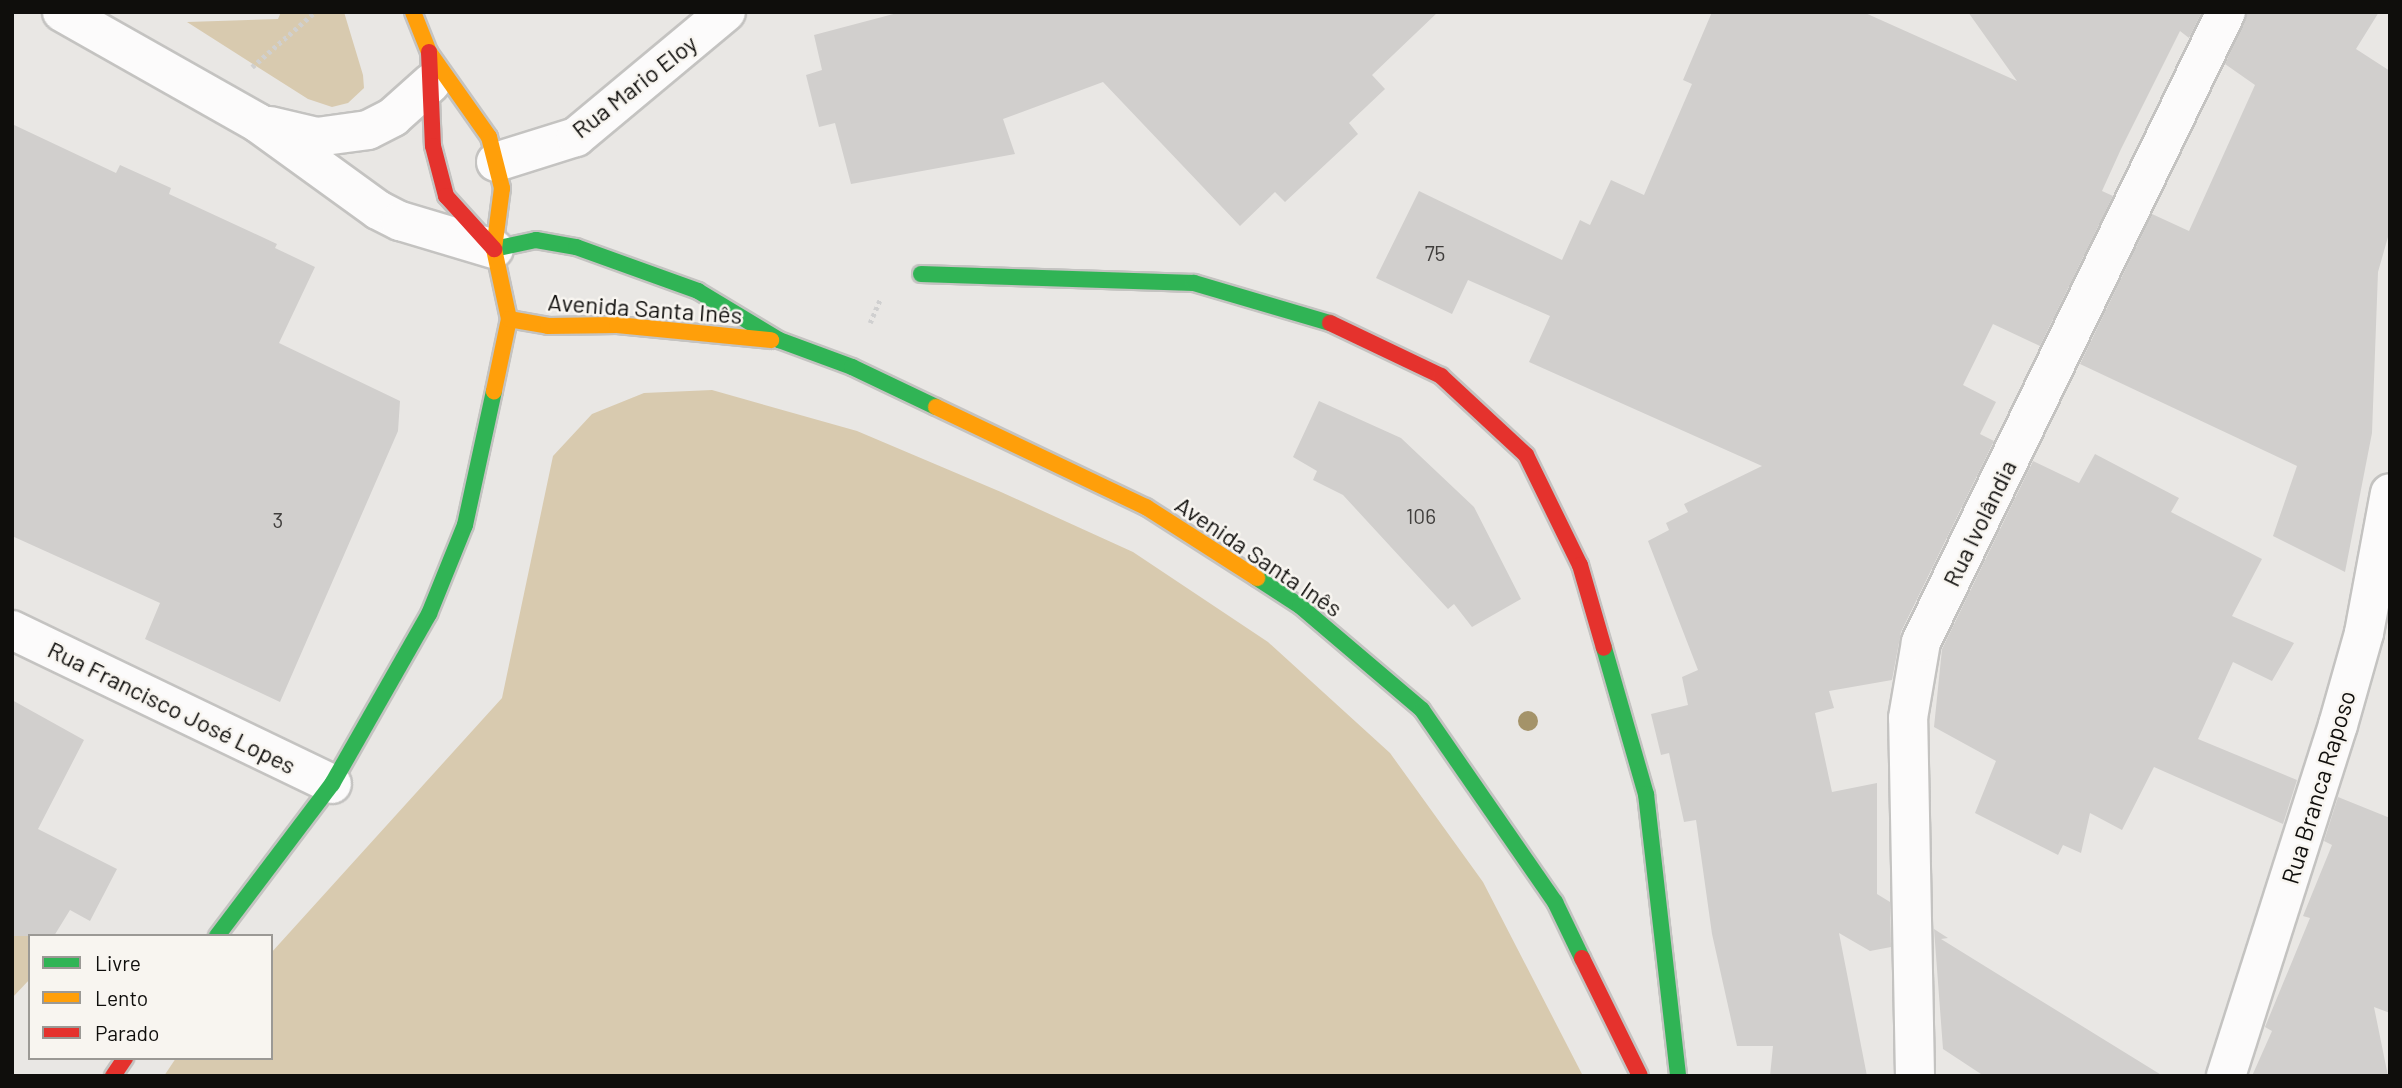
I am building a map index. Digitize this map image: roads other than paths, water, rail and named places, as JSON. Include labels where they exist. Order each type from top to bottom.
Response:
[{"type":"main road","points":[[413,12],[430,68],[433,146],[446,196],[494,249]]},
{"type":"main road","points":[[220,934],[332,784],[429,614],[465,525],[509,319],[494,249],[502,188],[489,137],[430,68]]},
{"type":"main road","name":"Avenida Santa Inês","points":[[494,249],[536,240],[576,247],[698,291],[779,340],[852,367],[1146,507],[1300,606],[1422,710],[1555,902],[1640,1076]]},
{"type":"main road","points":[[921,274],[1194,283],[1327,321],[1441,376],[1526,455],[1580,565],[1646,794],[1678,1076]]},
{"type":"main road","name":"Avenida Santa Inês","points":[[509,319],[548,326],[617,325],[779,340]]},
{"type":"main road","points":[[113,1076],[124,1060]]},
{"type":"street","points":[[62,12],[258,122],[377,210],[400,221],[494,249]]},
{"type":"street","name":"Rua Mario Eloy","points":[[496,162],[576,137],[726,12]]},
{"type":"street","name":"Rua Ivolândia","points":[[1915,1076],[1908,718],[1921,642],[2226,12]]},
{"type":"street","points":[[258,122],[317,137],[343,136],[368,130],[393,117],[430,68]]},
{"type":"street","name":"Rua Branca Raposo","points":[[2225,1076],[2346,699],[2364,633],[2390,493]]},
{"type":"street","name":"Rua Francisco José Lopes","points":[[12,630],[332,784]]}]
